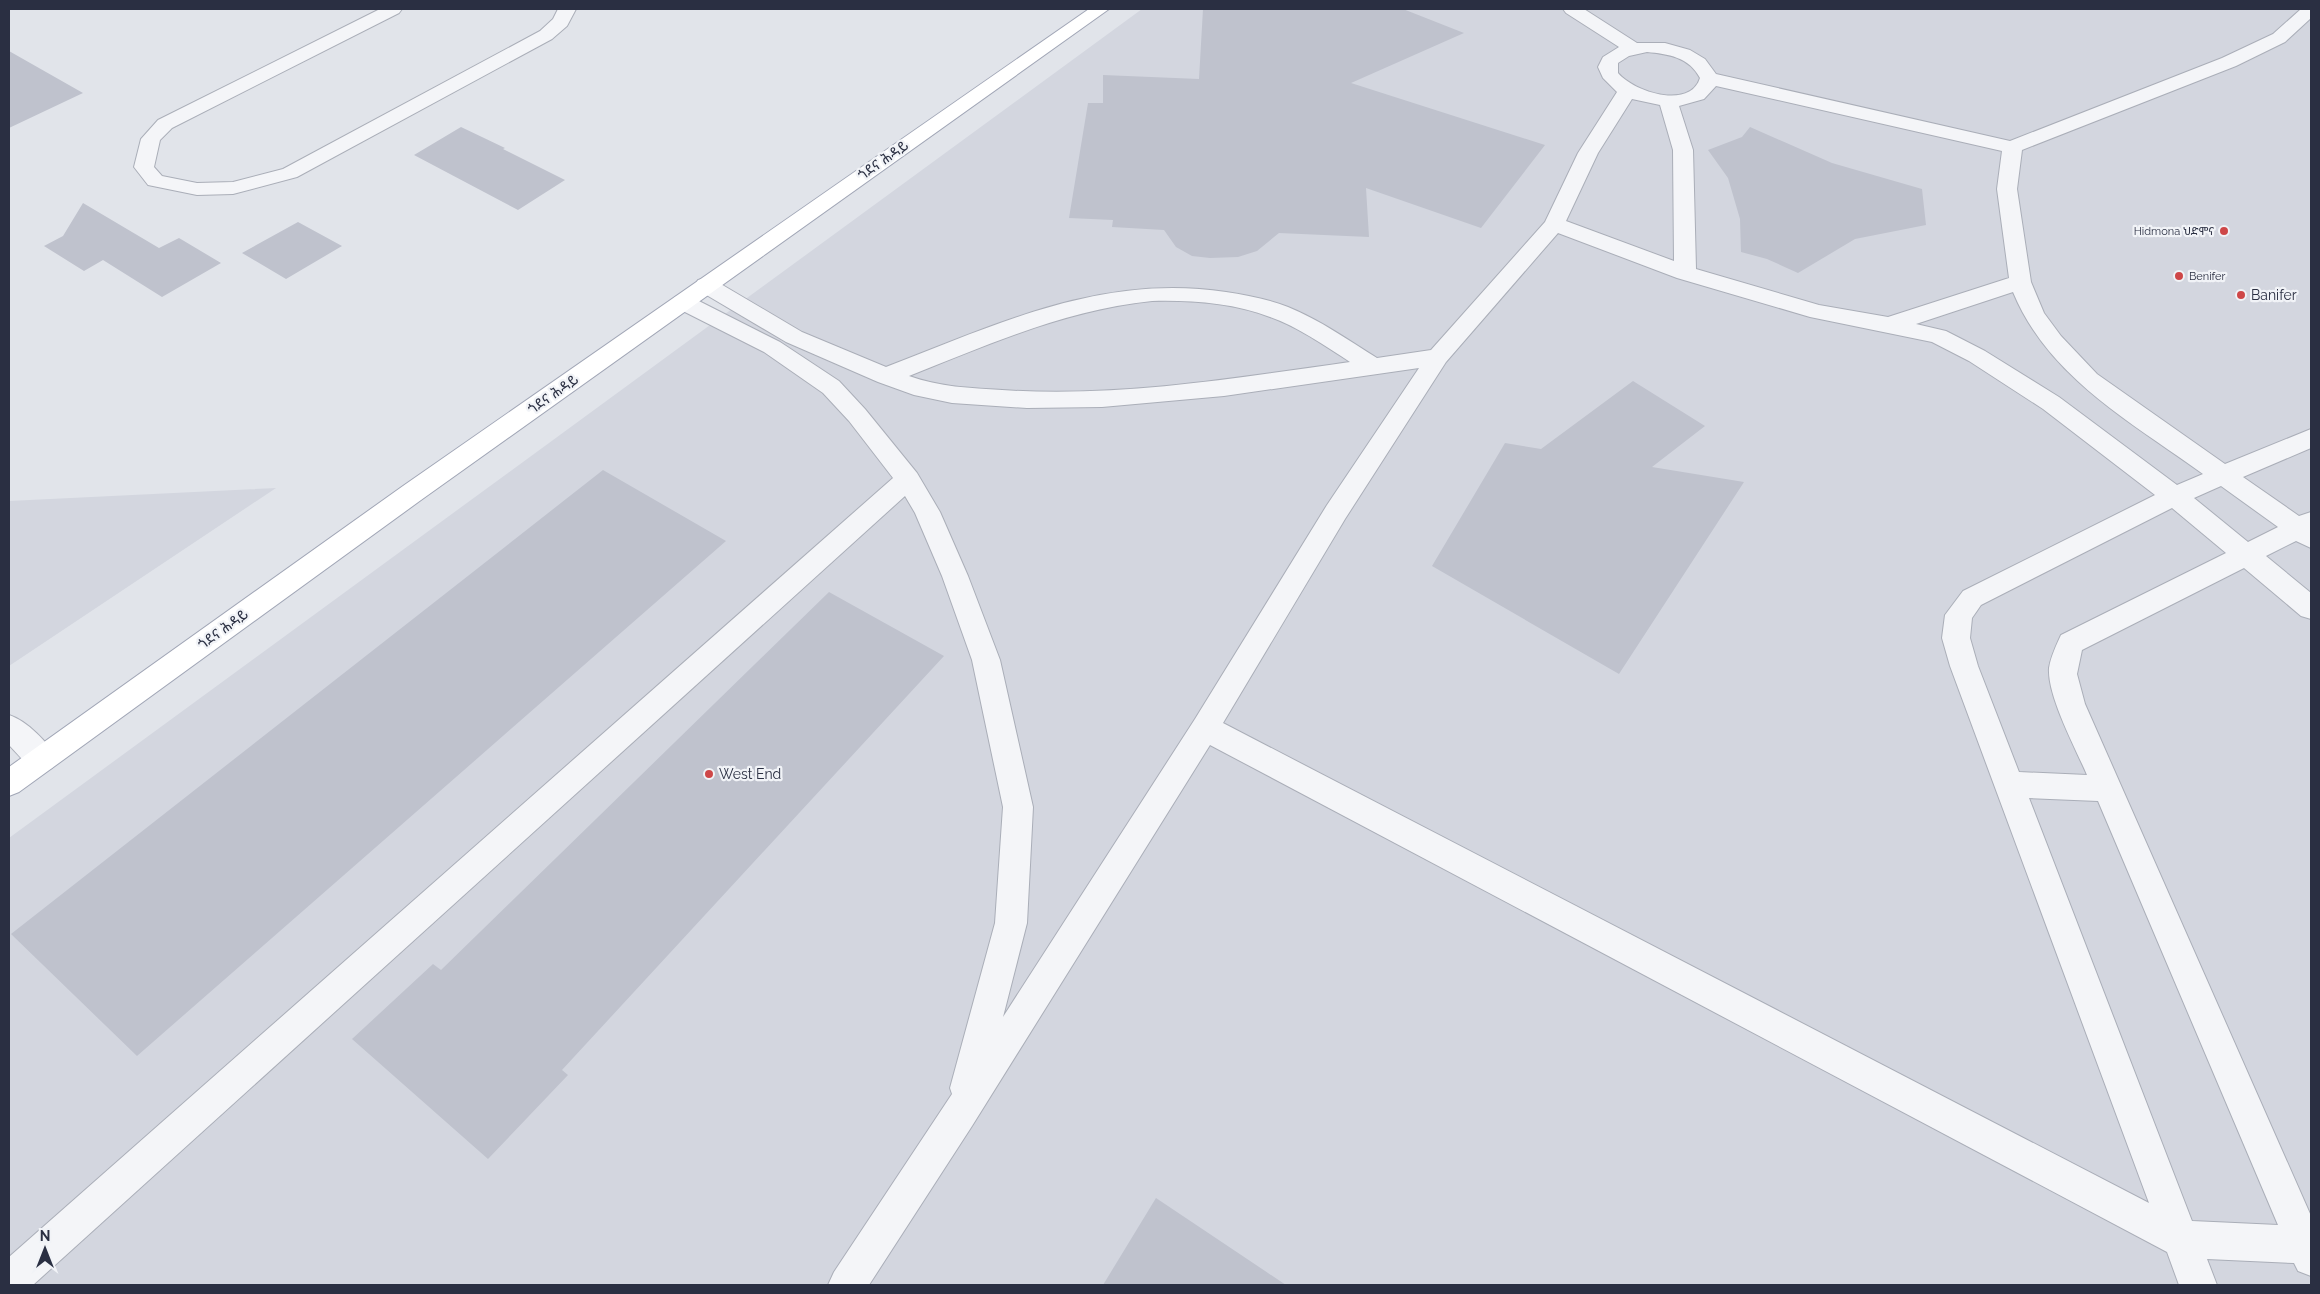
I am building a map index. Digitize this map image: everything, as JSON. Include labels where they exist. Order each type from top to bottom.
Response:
[{"type":"main road","name":"ጎደና ሕዳይ","points":[[9,783],[706,284],[1100,9]]},
{"type":"lane","points":[[393,9],[165,124],[151,139],[144,167],[155,181],[197,188],[233,188],[290,173],[546,35],[561,22],[568,9]]},
{"type":"lane","points":[[1572,9],[1633,48]]},
{"type":"lane","points":[[1709,78],[1704,90],[1690,98],[1668,100],[1647,97],[1627,90],[1616,83],[1610,74],[1608,66],[1612,58],[1620,52],[1633,48],[1661,48],[1689,56],[1699,62],[1709,78],[1763,92],[2012,147],[2229,62],[2279,38],[2311,9]]},
{"type":"lane","points":[[847,1285],[960,1114],[1205,728],[1336,512],[1438,357],[1554,224],[1588,153],[1627,90]]},
{"type":"lane","points":[[1668,100],[1683,150],[1685,273]]},
{"type":"lane","points":[[2012,147],[2006,189],[2020,282],[2034,314],[2052,341],[2089,380],[2223,475],[2307,529]]},
{"type":"lane","points":[[1554,224],[1685,273],[1818,312],[1938,336],[1977,356],[2051,402],[2174,496],[2311,608]]},
{"type":"lane","points":[[1889,325],[2020,282]]},
{"type":"lane","points":[[706,284],[794,336],[886,376],[922,389],[952,395],[1027,400],[1102,399],[1224,388],[1438,357]]},
{"type":"lane","points":[[886,376],[1043,316],[1088,303],[1152,294],[1185,294],[1210,297],[1236,301],[1278,312],[1310,326],[1374,367]]},
{"type":"lane","points":[[683,302],[772,347],[831,387],[857,415],[908,479],[927,512],[956,576],[986,660],[1018,806],[1011,923],[960,1114]]},
{"type":"lane","points":[[2198,1285],[1958,648],[1956,638],[1959,615],[1972,598],[2174,496],[2311,438]]},
{"type":"lane","points":[[9,1282],[908,479]]},
{"type":"lane","points":[[1205,728],[2180,1239],[2308,1252],[2071,704],[2062,678],[2064,659],[2071,643],[2246,555],[2307,529]]},
{"type":"lane","points":[[9,727],[42,759]]},
{"type":"lane","points":[[2008,784],[2108,789]]},
{"type":"shaded area","points":[[1142,9],[2311,9],[2311,1285],[9,1285],[9,838]]},
{"type":"shaded area","points":[[276,488],[9,666],[9,501]]},
{"type":"building","points":[[1203,9],[1403,9],[1464,33],[1351,83],[1545,145],[1481,228],[1366,188],[1369,237],[1279,233],[1257,251],[1238,257],[1210,258],[1192,256],[1176,247],[1164,230],[1112,227],[1113,220],[1069,218],[1088,103],[1103,103],[1103,75],[1199,79]]},
{"type":"building","points":[[9,51],[83,93],[9,128]]},
{"type":"building","points":[[461,127],[565,180],[518,210],[414,155]]},
{"type":"building","points":[[1750,127],[1832,163],[1922,189],[1926,225],[1855,239],[1798,273],[1767,259],[1741,252],[1740,219],[1728,178],[1708,150],[1742,137]]},
{"type":"building","points":[[83,203],[159,248],[179,238],[221,263],[162,297],[103,260],[84,271],[44,246],[63,236]]},
{"type":"building","points":[[298,222],[342,246],[286,279],[242,253]]},
{"type":"building","points":[[1633,381],[1705,426],[1652,467],[1744,482],[1619,674],[1432,566],[1505,443],[1541,449]]},
{"type":"building","points":[[603,470],[726,541],[137,1056],[11,934]]},
{"type":"building","points":[[829,592],[944,656],[562,1070],[568,1075],[488,1159],[352,1039],[433,964],[441,970]]},
{"type":"building","points":[[1156,1198],[1286,1285],[1103,1285]]},
{"type":"place","name":"Hidmona ህድሞና","points":[[2224,231]]},
{"type":"place","name":"Benifer","points":[[2179,276]]},
{"type":"place","name":"Banifer","points":[[2241,295]]},
{"type":"place","name":"West End","points":[[709,774]]}]
